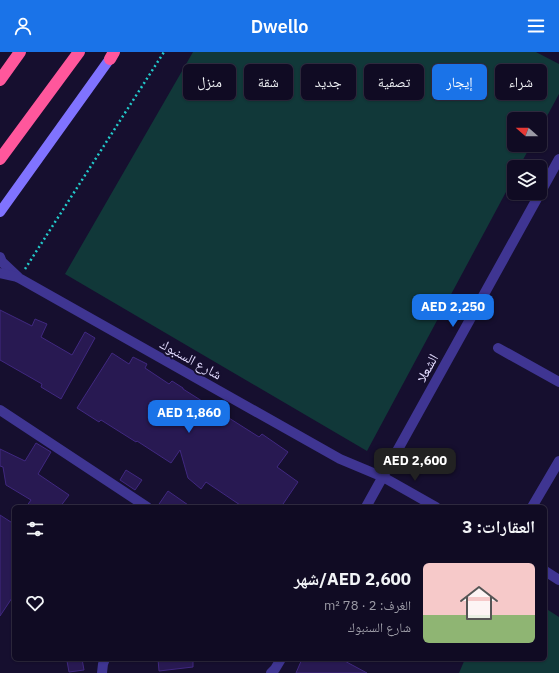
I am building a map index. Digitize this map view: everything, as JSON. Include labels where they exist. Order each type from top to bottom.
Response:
[{"type":"highway","points":[[0,80],[20,52]]},
{"type":"highway","points":[[0,159],[79,52]]},
{"type":"street","points":[[0,212],[113,54]]},
{"type":"street","name":"الشعلا","points":[[367,505],[559,159]]},
{"type":"street","name":"شارع السنبوك","points":[[0,257],[2,262],[19,278],[340,458],[383,477],[432,505]]},
{"type":"street","name":"شارع السنبوك","points":[[0,273],[19,278]]},
{"type":"street","points":[[498,348],[559,382]]},
{"type":"street","points":[[0,410],[144,505]]},
{"type":"street","points":[[533,505],[559,461]]},
{"type":"street","points":[[547,573],[559,580]]},
{"type":"street","points":[[102,673],[105,661]]},
{"type":"street","points":[[271,673],[276,669],[280,661]]},
{"type":"path","points":[[19,278],[164,52]]},
{"type":"green space","points":[[193,52],[536,52],[559,64],[559,94],[547,116],[547,112],[507,112],[507,152],[527,152],[523,160],[507,160],[507,190],[367,451],[65,274],[183,69],[183,100],[236,100],[236,64],[186,64]]},
{"type":"green space","points":[[547,609],[559,617],[559,673],[459,673],[464,661],[547,661]]},
{"type":"building","points":[[0,310],[32,326],[35,319],[47,324],[41,337],[72,355],[85,332],[95,338],[61,399],[41,387],[42,384],[0,360]]},
{"type":"building","points":[[112,353],[129,364],[133,357],[147,364],[145,368],[169,384],[172,381],[259,437],[262,434],[288,452],[277,467],[298,482],[282,505],[240,505],[206,482],[201,489],[188,478],[180,450],[171,463],[137,441],[136,442],[101,420],[99,422],[77,408]]},
{"type":"building","points":[[36,443],[51,452],[38,474],[69,495],[62,505],[27,505],[31,500],[6,485],[3,467],[0,466],[0,449],[25,461]]},
{"type":"building","points":[[126,470],[142,480],[135,490],[120,480]]},
{"type":"building","points":[[168,491],[188,505],[158,505]]},
{"type":"building","points":[[0,515],[12,523],[12,598],[0,616]]},
{"type":"building","points":[[67,661],[82,661],[84,670],[69,672]]},
{"type":"building","points":[[158,661],[193,661],[193,667],[159,671]]},
{"type":"building","points":[[301,661],[345,661],[367,673],[296,673]]}]
